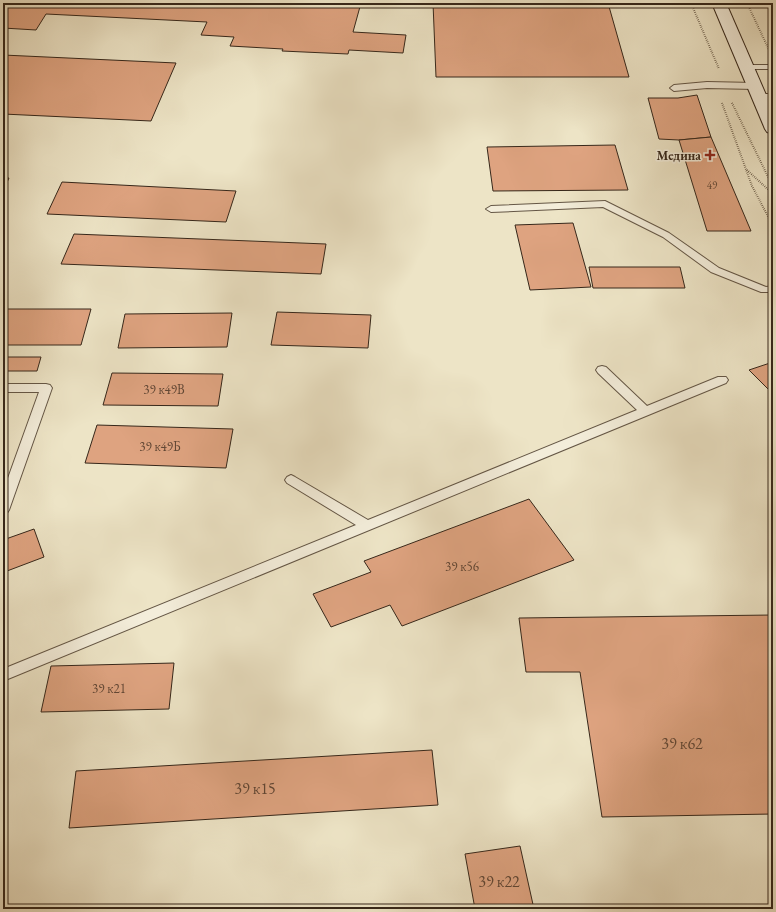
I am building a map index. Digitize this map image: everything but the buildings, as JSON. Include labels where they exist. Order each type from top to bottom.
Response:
[{"type":"main road","points":[[719,3],[747,67],[763,93],[773,129]]},
{"type":"lane","points":[[747,67],[773,67]]},
{"type":"lane","points":[[674,88],[719,85],[763,93]]},
{"type":"lane","points":[[491,209],[605,204],[666,235],[716,270],[764,290],[773,289]]},
{"type":"lane","points":[[602,370],[645,411]]},
{"type":"lane","points":[[3,675],[722,380]]},
{"type":"lane","points":[[3,388],[46,388],[3,510]]},
{"type":"lane","points":[[291,480],[367,525]]},
{"type":"path","points":[[747,3],[773,57]]},
{"type":"path","points":[[719,85],[718,90],[728,124],[752,186],[773,226]]},
{"type":"path","points":[[745,168],[773,194]]},
{"type":"place","name":"Медина","points":[[710,155]]}]
